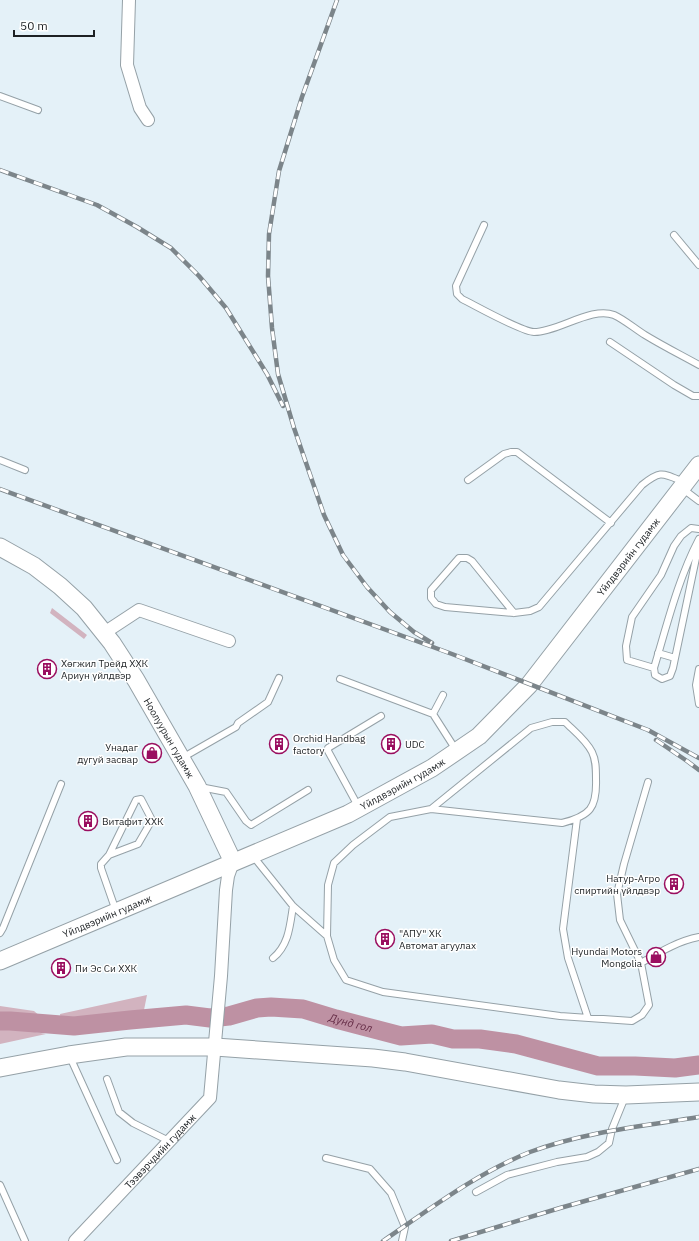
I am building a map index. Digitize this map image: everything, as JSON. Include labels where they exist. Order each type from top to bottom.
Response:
[{"type":"street","points":[[129,0],[127,65],[140,108],[148,120]]},
{"type":"street","name":"Yйлдвэрийн гудамж","points":[[0,961],[348,814],[432,768],[479,736],[529,685],[699,465]]},
{"type":"street","name":"Ноолуурын гудамж","points":[[0,547],[34,566],[60,586],[84,608],[104,633],[136,680],[197,786],[233,862]]},
{"type":"street","points":[[104,633],[139,610],[229,641]]},
{"type":"street","name":"Тээвэрчдийн гудамж","points":[[74,1241],[210,1098],[222,976],[226,890],[228,876],[233,862]]},
{"type":"street","points":[[0,1068],[69,1055],[126,1047],[216,1043],[405,1062],[576,1092],[626,1095],[699,1092]]},
{"type":"lane","points":[[0,96],[38,110]]},
{"type":"lane","points":[[484,225],[456,286],[457,294],[462,299],[517,326],[533,332],[556,328],[586,316],[598,314],[614,315],[646,336],[699,365]]},
{"type":"lane","points":[[674,235],[699,265]]},
{"type":"lane","points":[[610,342],[674,385],[693,396],[699,396]]},
{"type":"lane","points":[[468,480],[504,454],[517,452],[611,523]]},
{"type":"lane","points":[[0,460],[25,470]]},
{"type":"lane","points":[[514,613],[472,561],[467,558],[459,558],[431,590],[431,598],[436,604],[445,607],[514,613],[530,611],[539,607],[642,485],[654,476],[664,474],[683,485],[699,501]]},
{"type":"lane","points":[[654,668],[627,660],[626,646],[632,617],[661,576],[674,546],[681,536],[691,528],[699,529]]},
{"type":"lane","points":[[699,539],[677,594],[654,668],[655,675],[662,679],[670,676],[673,668],[699,544]]},
{"type":"lane","points":[[658,653],[675,658]]},
{"type":"lane","points":[[699,669],[696,685],[699,704]]},
{"type":"lane","points":[[181,759],[236,727],[238,723],[268,702],[279,678]]},
{"type":"lane","points":[[340,679],[434,714],[457,751]]},
{"type":"lane","points":[[434,714],[443,695]]},
{"type":"lane","points":[[359,808],[328,751],[328,748],[381,716]]},
{"type":"lane","points":[[430,809],[530,728],[552,722],[565,722],[579,735],[592,751],[596,762],[596,796],[590,810],[577,819],[562,823],[430,809],[390,818],[353,845],[334,863],[328,885],[327,936],[334,960],[346,980],[383,992],[560,1016],[632,1021],[642,1015],[649,1005],[641,963],[620,920],[618,894],[624,864],[648,782]]},
{"type":"lane","points":[[0,933],[61,784]]},
{"type":"lane","points":[[197,786],[226,792],[251,826],[308,790]]},
{"type":"lane","points":[[109,855],[138,844],[152,820],[142,800],[136,800],[109,855],[101,864],[101,868],[116,911]]},
{"type":"lane","points":[[577,819],[563,929],[568,958],[588,1018]]},
{"type":"lane","points":[[252,855],[293,906],[327,936]]},
{"type":"lane","points":[[274,958],[279,953],[290,932],[293,906]]},
{"type":"lane","points":[[641,963],[666,948],[699,937]]},
{"type":"lane","points":[[69,1055],[117,1160]]},
{"type":"lane","points":[[107,1079],[119,1112],[133,1123],[169,1141]]},
{"type":"lane","points":[[476,1192],[508,1175],[557,1162],[587,1157],[598,1152],[609,1143],[612,1129],[626,1095]]},
{"type":"lane","points":[[326,1158],[370,1169],[391,1193],[394,1199],[405,1226],[402,1241]]},
{"type":"lane","points":[[0,1185],[25,1241]]},
{"type":"shaded area","points":[[52,608],[87,635],[84,639],[50,613]]},
{"type":"shaded area","points":[[147,995],[144,1010],[101,1019],[61,1022],[60,1014]]},
{"type":"shaded area","points":[[0,1006],[34,1011],[42,1018],[12,1016],[0,1017]]},
{"type":"shaded area","points":[[0,1028],[13,1028],[46,1034],[0,1044]]},
{"type":"waterway","name":"Дунд гол","points":[[0,1021],[74,1026],[186,1015],[210,1018],[229,1016],[257,1008],[271,1007],[303,1009],[401,1036],[432,1034],[453,1039],[480,1039],[516,1044],[598,1066],[675,1068],[699,1065]]},
{"type":"railway","points":[[337,0],[302,97],[279,171],[269,234],[268,276],[272,328],[278,374],[294,428],[324,515],[343,555],[367,587],[390,612],[414,632],[432,643]]},
{"type":"railway","points":[[0,170],[97,205],[171,248],[199,276],[226,308],[267,374],[283,406]]},
{"type":"railway","points":[[0,489],[452,654],[648,730],[699,758]]},
{"type":"railway","points":[[656,740],[699,770]]},
{"type":"railway","points":[[383,1241],[436,1204],[491,1170],[530,1152],[571,1139],[699,1117]]},
{"type":"railway","points":[[451,1241],[560,1208],[699,1169]]},
{"type":"place","name":"Хөгжил Трейд ХХК Ариун үйлдвэр","points":[[47,669]]},
{"type":"place","name":"Orchid Handbag factory","points":[[279,744]]},
{"type":"place","name":"UDC","points":[[391,744]]},
{"type":"place","name":"Унадаг дугуй засвар","points":[[152,753]]},
{"type":"place","name":"Витафит ХХК","points":[[88,821]]},
{"type":"place","name":"Натур-Агро спиртийн үйлдвэр","points":[[674,884]]},
{"type":"place","name":"\"АПУ\" ХК Автомат агуулах","points":[[385,939]]},
{"type":"place","name":"Hyundai Motors Mongolia","points":[[656,957]]},
{"type":"place","name":"Пи Эс Си ХХК","points":[[61,968]]}]
